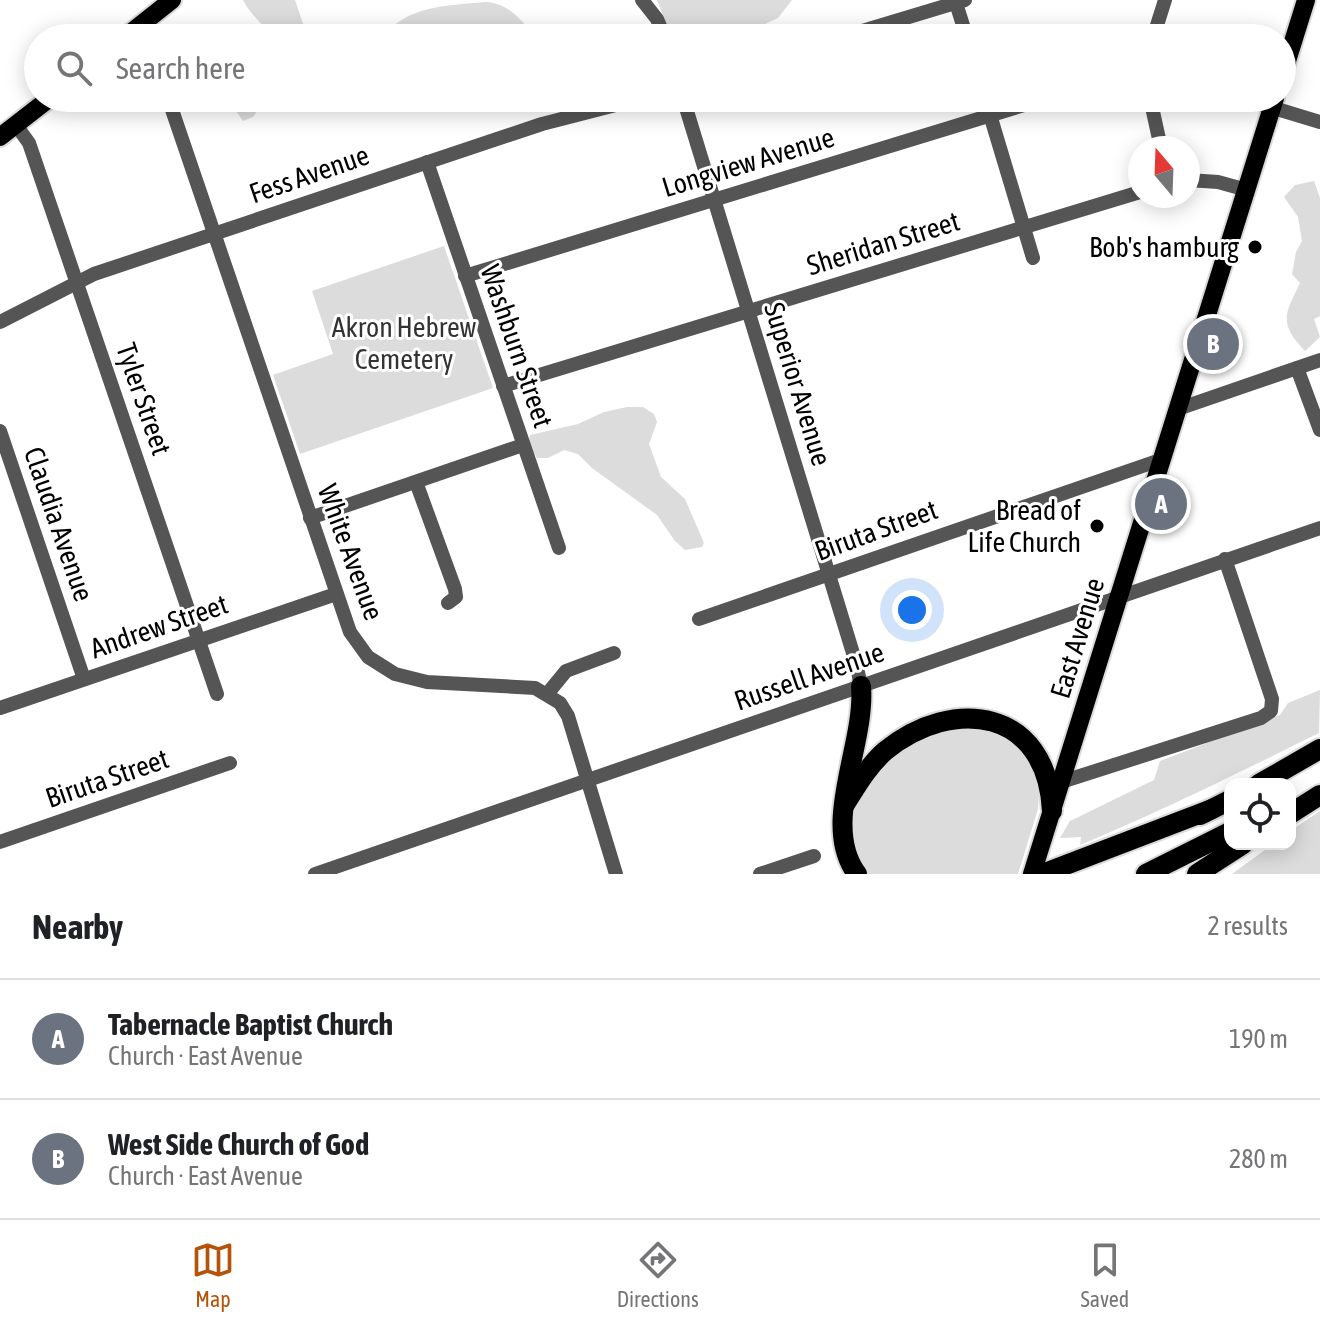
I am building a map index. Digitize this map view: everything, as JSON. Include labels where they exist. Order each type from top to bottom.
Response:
[{"type":"highway","points":[[857,874],[844,847],[842,822],[862,713],[861,686]]},
{"type":"highway","points":[[844,806],[877,759],[906,737],[938,724],[978,720],[1005,725],[1029,742],[1043,766],[1052,811]]},
{"type":"highway","points":[[1269,778],[1320,749]]},
{"type":"highway","points":[[1296,797],[1320,783]]},
{"type":"highway","points":[[1296,810],[1320,795]]},
{"type":"highway","points":[[1042,874],[1221,804]]},
{"type":"highway","points":[[1078,874],[1147,843],[1221,804]]},
{"type":"highway","points":[[1146,874],[1224,835]]},
{"type":"highway","points":[[1197,874],[1234,850]]},
{"type":"main road","points":[[150,24],[172,0]]},
{"type":"main road","points":[[1296,32],[1306,0]]},
{"type":"main road","points":[[0,137],[32,112]]},
{"type":"main road","name":"East Avenue","points":[[1032,874],[1271,112]]},
{"type":"street","points":[[642,0],[659,24]]},
{"type":"street","points":[[1157,24],[1165,0]]},
{"type":"street","points":[[884,24],[959,1],[964,24]]},
{"type":"street","name":"White Avenue","points":[[173,112],[336,594],[356,642],[383,669],[414,680],[535,688],[548,693]]},
{"type":"street","name":"Fess Avenue","points":[[0,322],[94,274],[542,124],[589,112]]},
{"type":"street","name":"Superior Avenue","points":[[687,112],[861,686]]},
{"type":"street","points":[[989,112],[1033,258]]},
{"type":"street","name":"Longview Avenue","points":[[465,276],[1000,112]]},
{"type":"street","points":[[1153,112],[1158,136]]},
{"type":"street","points":[[1296,112],[1320,122]]},
{"type":"street","name":"Tyler Street","points":[[16,125],[29,143],[217,694]]},
{"type":"street","name":"Washburn Street","points":[[427,162],[559,548]]},
{"type":"street","points":[[1200,181],[1247,190]]},
{"type":"street","name":"Sheridan Street","points":[[503,386],[1128,196]]},
{"type":"street","points":[[1178,409],[1320,360]]},
{"type":"street","points":[[1297,368],[1320,430]]},
{"type":"street","name":"Claudia Avenue","points":[[0,431],[84,679]]},
{"type":"street","points":[[310,518],[523,445]]},
{"type":"street","name":"Biruta Street","points":[[699,619],[1163,459]]},
{"type":"street","points":[[416,482],[455,589],[456,597],[448,603]]},
{"type":"street","name":"Russell Avenue","points":[[315,874],[1320,528]]},
{"type":"street","points":[[1061,782],[1269,714],[1273,708],[1272,699],[1225,559]]},
{"type":"street","name":"Andrew Street","points":[[0,708],[336,594]]},
{"type":"street","points":[[614,653],[566,671],[548,693],[560,703],[568,716],[616,874]]},
{"type":"street","name":"Biruta Street","points":[[0,842],[230,763]]},
{"type":"street","points":[[760,874],[814,856]]},
{"type":"green space","points":[[243,0],[295,0],[303,24],[261,24]]},
{"type":"green space","points":[[657,0],[792,0],[778,18],[765,24],[666,24]]},
{"type":"green space","points":[[493,3],[508,9],[524,24],[396,24],[415,13],[441,6]]},
{"type":"green space","points":[[237,112],[256,112],[253,117],[243,121]]},
{"type":"green space","points":[[1314,181],[1320,198],[1320,316],[1314,319],[1320,337],[1305,351],[1291,333],[1287,318],[1300,283],[1292,274],[1296,252],[1302,241],[1298,217],[1284,197],[1295,185]]},
{"type":"green space","name":"Akron Hebrew Cemetery","points":[[444,246],[493,388],[300,454],[273,375],[333,354],[312,291]]},
{"type":"green space","points":[[643,407],[654,414],[657,422],[649,444],[661,477],[685,499],[704,543],[702,547],[685,550],[657,515],[592,468],[578,454],[564,450],[548,458],[537,458],[528,444],[530,435],[578,424],[604,412]]},
{"type":"green space","points":[[1320,690],[1319,733],[1080,845],[1081,837],[1060,838],[1070,821],[1154,780],[1160,761],[1280,715],[1288,703]]},
{"type":"green space","points":[[966,723],[1019,740],[1040,778],[1038,809],[1018,874],[863,874],[850,855],[852,806],[863,783],[906,742]]},
{"type":"green space","points":[[1320,811],[1320,874],[1232,874],[1265,850],[1296,850],[1296,827]]},
{"type":"place","name":"Bob's hamburg","points":[[1255,247]]},
{"type":"place","name":"West Side Church of God","points":[[1213,344]]},
{"type":"place","name":"Tabernacle Baptist Church","points":[[1161,504]]},
{"type":"place","name":"Bread of Life Church","points":[[1097,526]]}]
